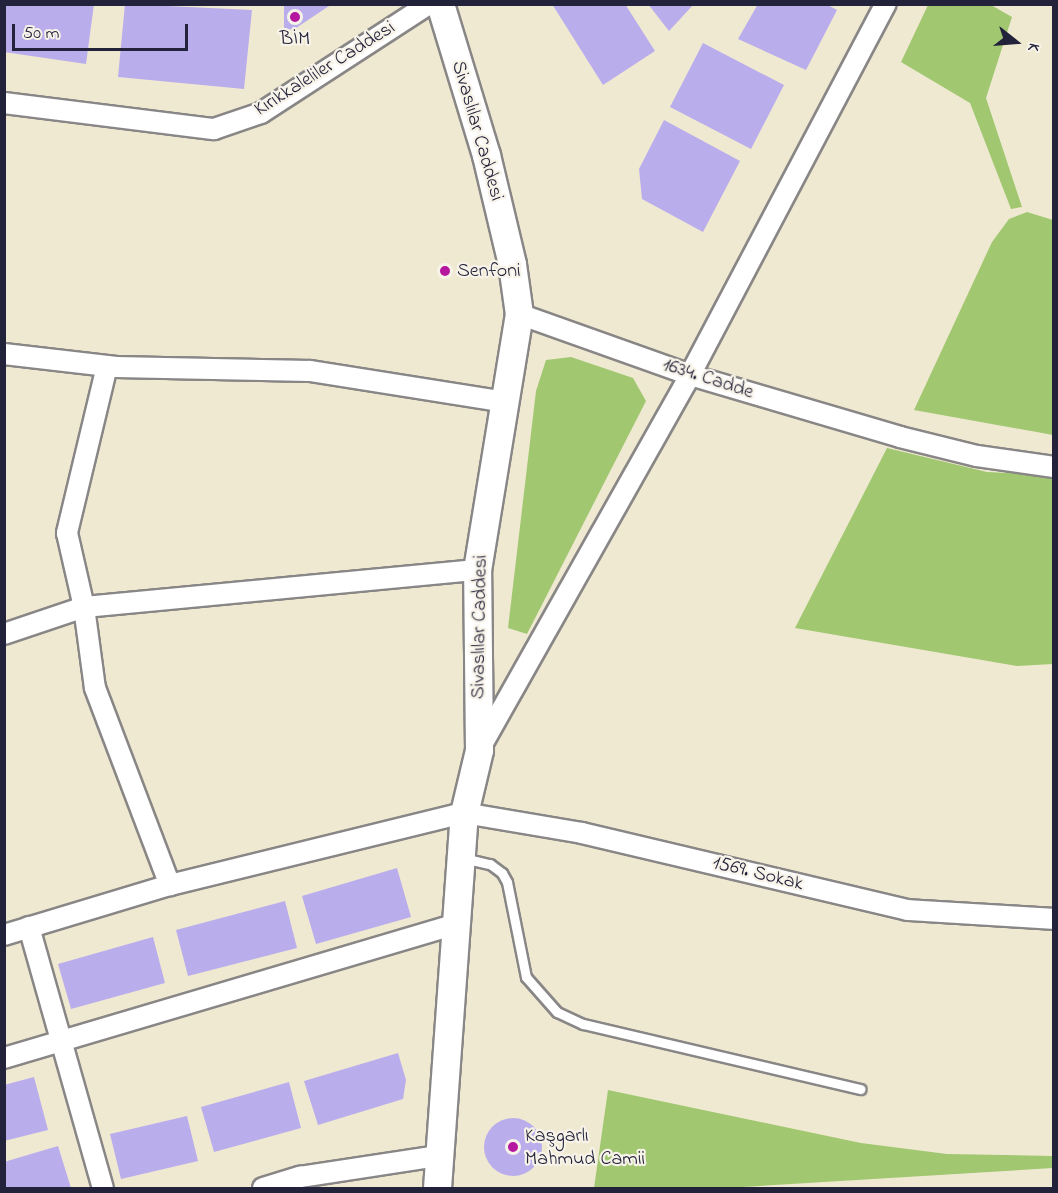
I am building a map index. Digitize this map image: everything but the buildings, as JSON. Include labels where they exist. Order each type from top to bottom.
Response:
[{"type":"main road","name":"Sivaslılar Caddesi","points":[[437,1188],[464,813],[479,750],[477,570],[519,314],[512,264],[486,155],[440,4]]},
{"type":"street","name":"Kırıkkaleliler Caddesi","points":[[4,103],[214,129],[261,113],[429,4]]},
{"type":"street","points":[[479,750],[690,375],[886,4]]},
{"type":"street","name":"1634. Cadde","points":[[519,314],[690,375],[900,437],[977,456],[1053,467]]},
{"type":"street","points":[[4,354],[107,366],[310,371],[505,402]]},
{"type":"street","points":[[107,366],[67,533],[84,607],[95,688],[170,885]]},
{"type":"street","points":[[4,634],[84,607],[477,570]]},
{"type":"street","points":[[4,935],[170,885],[464,813]]},
{"type":"street","name":"1569. Sokak","points":[[464,813],[582,833],[907,910],[1053,919]]},
{"type":"street","points":[[4,1058],[62,1044],[456,924]]},
{"type":"street","points":[[29,927],[103,1188]]},
{"type":"street","points":[[263,1188],[300,1177],[438,1156]]},
{"type":"lane","points":[[461,857],[490,864],[502,873],[507,882],[526,977],[545,1003],[570,1019],[860,1089]]},
{"type":"green space","points":[[928,5],[991,5],[1012,17],[986,98],[1022,207],[1011,209],[970,103],[901,62]]},
{"type":"green space","points":[[1027,212],[1053,220],[1053,435],[914,410],[992,242],[1009,219]]},
{"type":"green space","points":[[571,357],[633,378],[646,401],[527,634],[508,628],[536,391],[546,360]]},
{"type":"green space","points":[[887,448],[987,472],[1053,475],[1053,664],[1017,666],[795,628]]},
{"type":"green space","points":[[608,1090],[861,1143],[947,1154],[1053,1156],[1053,1168],[727,1188],[594,1188]]},
{"type":"place","name":"BİM","points":[[295,17]]},
{"type":"place","name":"Senfoni","points":[[445,271]]},
{"type":"place","name":"Kaşgarlı Mahmud Camii","points":[[513,1147]]}]
